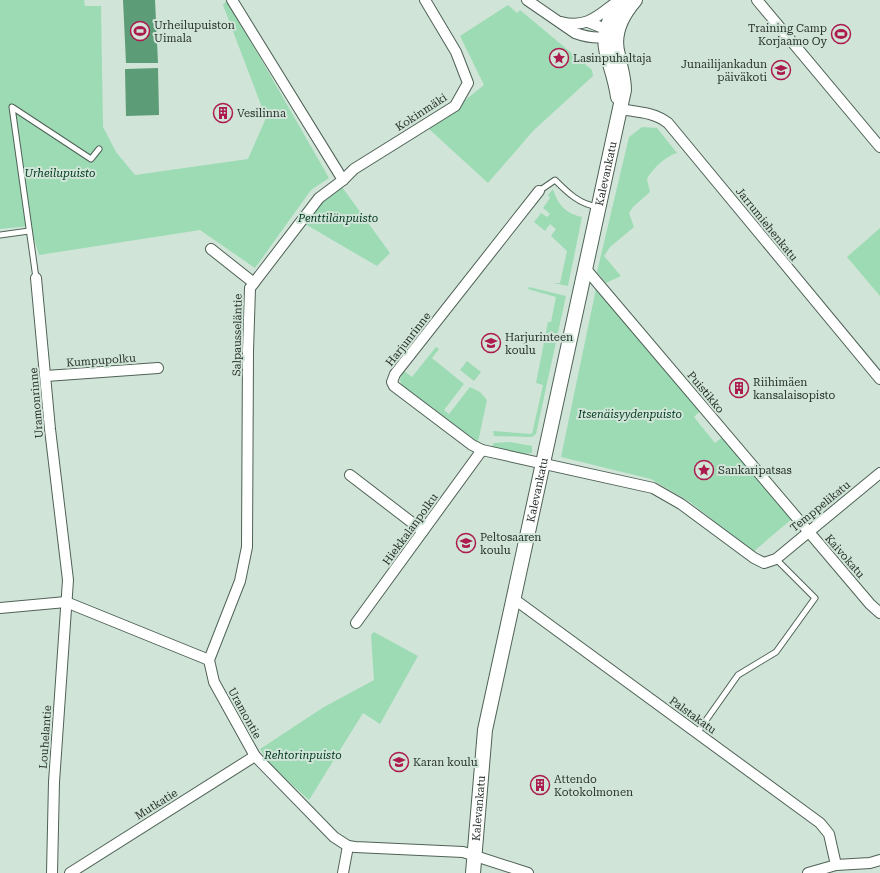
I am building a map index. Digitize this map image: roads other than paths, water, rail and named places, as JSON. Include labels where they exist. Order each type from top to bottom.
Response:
[{"type":"street","points":[[232,0],[343,180]]},
{"type":"street","name":"Kokinmäki","points":[[343,180],[354,169],[455,106],[465,90],[468,83],[462,66],[425,0]]},
{"type":"street","points":[[527,0],[567,29],[583,36],[609,33],[635,0]]},
{"type":"street","points":[[556,21],[570,24],[588,22],[619,0]]},
{"type":"street","points":[[609,33],[614,11],[623,0]]},
{"type":"street","points":[[757,0],[880,147]]},
{"type":"street","points":[[588,22],[609,33]]},
{"type":"street","name":"Kalevankatu","points":[[473,873],[486,730],[620,109],[624,84],[617,55],[609,33]]},
{"type":"street","name":"Jarrumiehenkatu","points":[[620,109],[647,112],[663,119],[668,123],[880,380]]},
{"type":"street","name":"Salpausseläntie","points":[[209,660],[240,580],[247,546],[248,351],[250,288],[319,198],[343,180]]},
{"type":"street","name":"Harjunrinne","points":[[538,192],[393,378],[394,386],[472,445],[482,450],[543,462]]},
{"type":"street","points":[[211,249],[254,283]]},
{"type":"street","name":"Puistikko","points":[[585,268],[808,532]]},
{"type":"street","name":"Uramonrinne","points":[[36,278],[46,376],[50,436],[68,580],[66,602]]},
{"type":"street","name":"Kumpupolku","points":[[46,376],[158,368]]},
{"type":"street","name":"Hiekkalanpolku","points":[[356,622],[482,450]]},
{"type":"street","points":[[543,462],[653,488],[681,504],[754,558],[764,562],[776,559]]},
{"type":"street","name":"Temppelikatu","points":[[776,559],[880,473]]},
{"type":"street","points":[[350,475],[423,531]]},
{"type":"street","name":"Kaivokatu","points":[[808,532],[870,604],[880,613]]},
{"type":"street","name":"Palstakatu","points":[[514,599],[820,823],[829,834],[836,865]]},
{"type":"street","points":[[0,608],[66,602],[209,660]]},
{"type":"street","name":"Louhelantie","points":[[52,873],[54,782],[66,602]]},
{"type":"street","name":"Uramontie","points":[[209,660],[214,682],[255,756],[334,837],[348,846]]},
{"type":"street","name":"Mutkatie","points":[[70,873],[255,756]]},
{"type":"street","points":[[343,873],[348,846],[463,852],[528,873]]},
{"type":"street","points":[[808,873],[836,865],[874,865]]},
{"type":"lane","name":"Uramonrinne","points":[[36,278],[12,107],[91,159],[99,149]]},
{"type":"lane","points":[[538,192],[555,180],[568,193],[583,204],[598,207]]},
{"type":"lane","points":[[0,235],[29,231]]},
{"type":"lane","points":[[697,732],[738,675],[776,652],[815,598],[776,559]]},
{"type":"place","name":"Urheilupuiston Uimala","points":[[140,31]]},
{"type":"place","name":"Training Camp Korjaamo Oy","points":[[841,34]]},
{"type":"place","name":"Lasinpuhaltaja","points":[[559,58]]},
{"type":"place","name":"Junailijankadun päiväkoti","points":[[781,70]]},
{"type":"place","name":"Vesilinna","points":[[223,113]]},
{"type":"place","name":"Harjurinteen koulu","points":[[491,343]]},
{"type":"place","name":"Riihimäen kansalaisopisto","points":[[739,388]]},
{"type":"place","name":"Sankaripatsas","points":[[704,470]]},
{"type":"place","name":"Peltosaaren koulu","points":[[466,543]]},
{"type":"place","name":"Karan koulu","points":[[399,762]]},
{"type":"place","name":"Attendo Kotokolmonen","points":[[540,785]]},
{"type":"park label","name":"Urheilupuisto","points":[[60,173]]},
{"type":"park label","name":"Penttilänpuisto","points":[[338,218]]},
{"type":"park label","name":"Itsenäisyydenpuisto","points":[[630,414]]},
{"type":"park label","name":"Rehtorinpuisto","points":[[303,755]]}]
